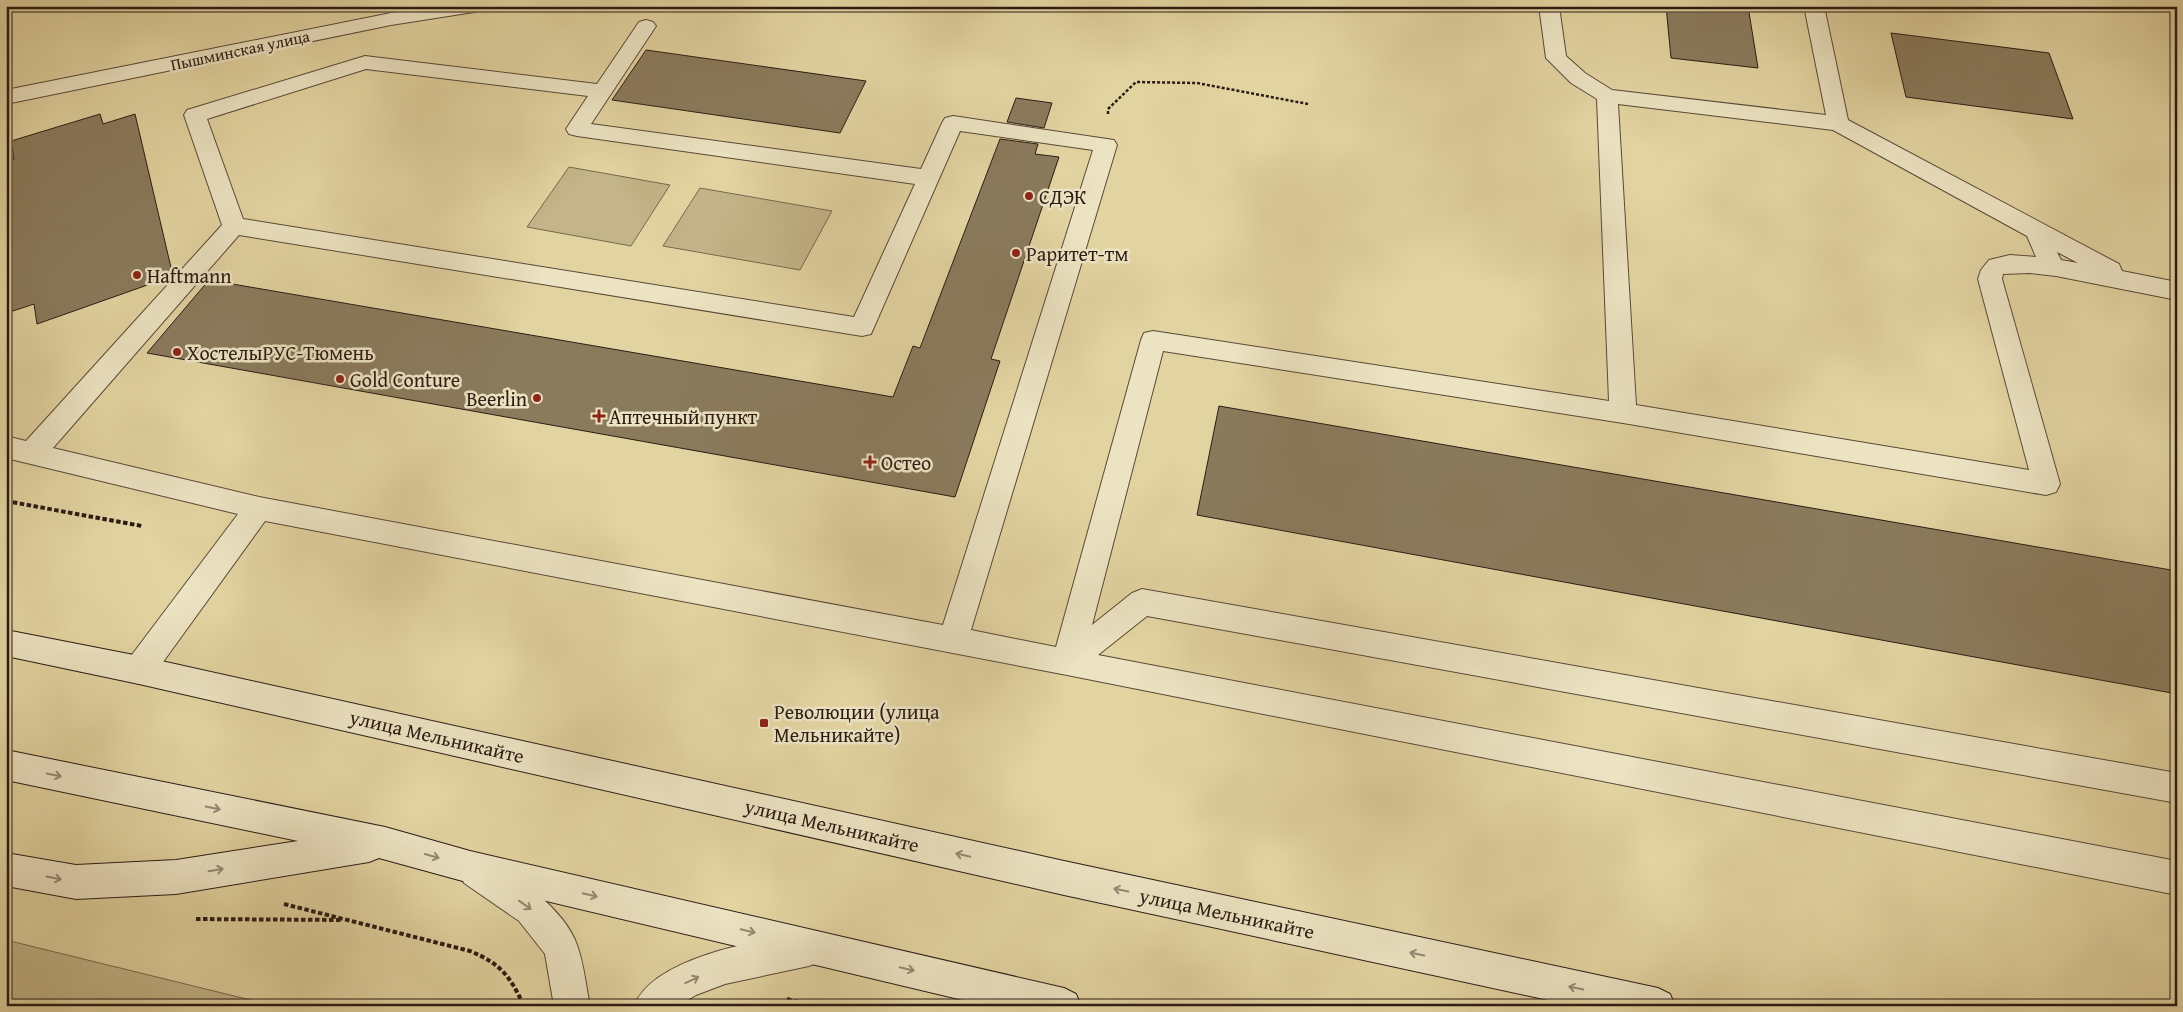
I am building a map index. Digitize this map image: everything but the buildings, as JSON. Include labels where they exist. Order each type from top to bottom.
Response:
[{"type":"main road","name":"Пышминская улица","points":[[6,97],[391,19],[474,6]]},
{"type":"main road","points":[[1549,6],[1556,58],[1578,78],[1607,96],[1838,124],[2133,282]]},
{"type":"main road","points":[[1814,6],[1838,124]]},
{"type":"main road","points":[[646,26],[576,129],[928,178]]},
{"type":"main road","points":[[234,226],[195,114],[365,62],[602,91]]},
{"type":"main road","points":[[1607,96],[1624,414]]},
{"type":"main road","points":[[234,226],[862,327],[953,122],[1106,144],[953,641]]},
{"type":"main road","points":[[19,450],[234,226]]},
{"type":"main road","points":[[2037,231],[2052,268]]},
{"type":"main road","points":[[1067,662],[1153,340],[1624,414],[2046,484],[1990,279],[1992,272],[1997,266],[2013,265],[2052,268],[2177,291]]},
{"type":"main road","points":[[19,450],[259,508],[1067,662],[2177,878]]},
{"type":"main road","points":[[139,670],[259,508]]},
{"type":"main road","points":[[1067,662],[1142,602],[2177,788]]},
{"type":"main road","name":"улица Мельникайте","points":[[6,643],[139,670],[1064,878],[1658,1006]]},
{"type":"main road","points":[[6,765],[385,843],[470,867],[1064,1006]]},
{"type":"main road","points":[[6,869],[76,882],[176,877],[385,843]]},
{"type":"main road","points":[[470,867],[531,909],[561,947],[572,1006]]},
{"type":"main road","points":[[652,1006],[663,993],[716,968],[759,957],[819,948]]},
{"type":"path","points":[[1106,144],[1108,109],[1136,82],[1197,83],[1308,104]]},
{"type":"path","points":[[6,501],[142,526]]},
{"type":"shaded area","points":[[569,167],[670,185],[631,246],[527,227]]},
{"type":"shaded area","points":[[700,188],[832,211],[800,270],[663,246]]},
{"type":"shaded area","points":[[6,940],[275,1006],[6,1006]]},
{"type":"place","name":"СДЭК","points":[[1029,196]]},
{"type":"place","name":"Раритет-тм","points":[[1016,253]]},
{"type":"place","name":"Haftmann","points":[[137,275]]},
{"type":"place","name":"ХостелыРУС-Тюмень","points":[[177,352]]},
{"type":"place","name":"Gold Conture","points":[[340,379]]},
{"type":"place","name":"Beerlin","points":[[537,398]]},
{"type":"place","name":"Аптечный пункт","points":[[599,416]]},
{"type":"place","name":"Остео","points":[[870,462]]},
{"type":"place","name":"Революции (улица Мельникайте)","points":[[764,723]]}]
